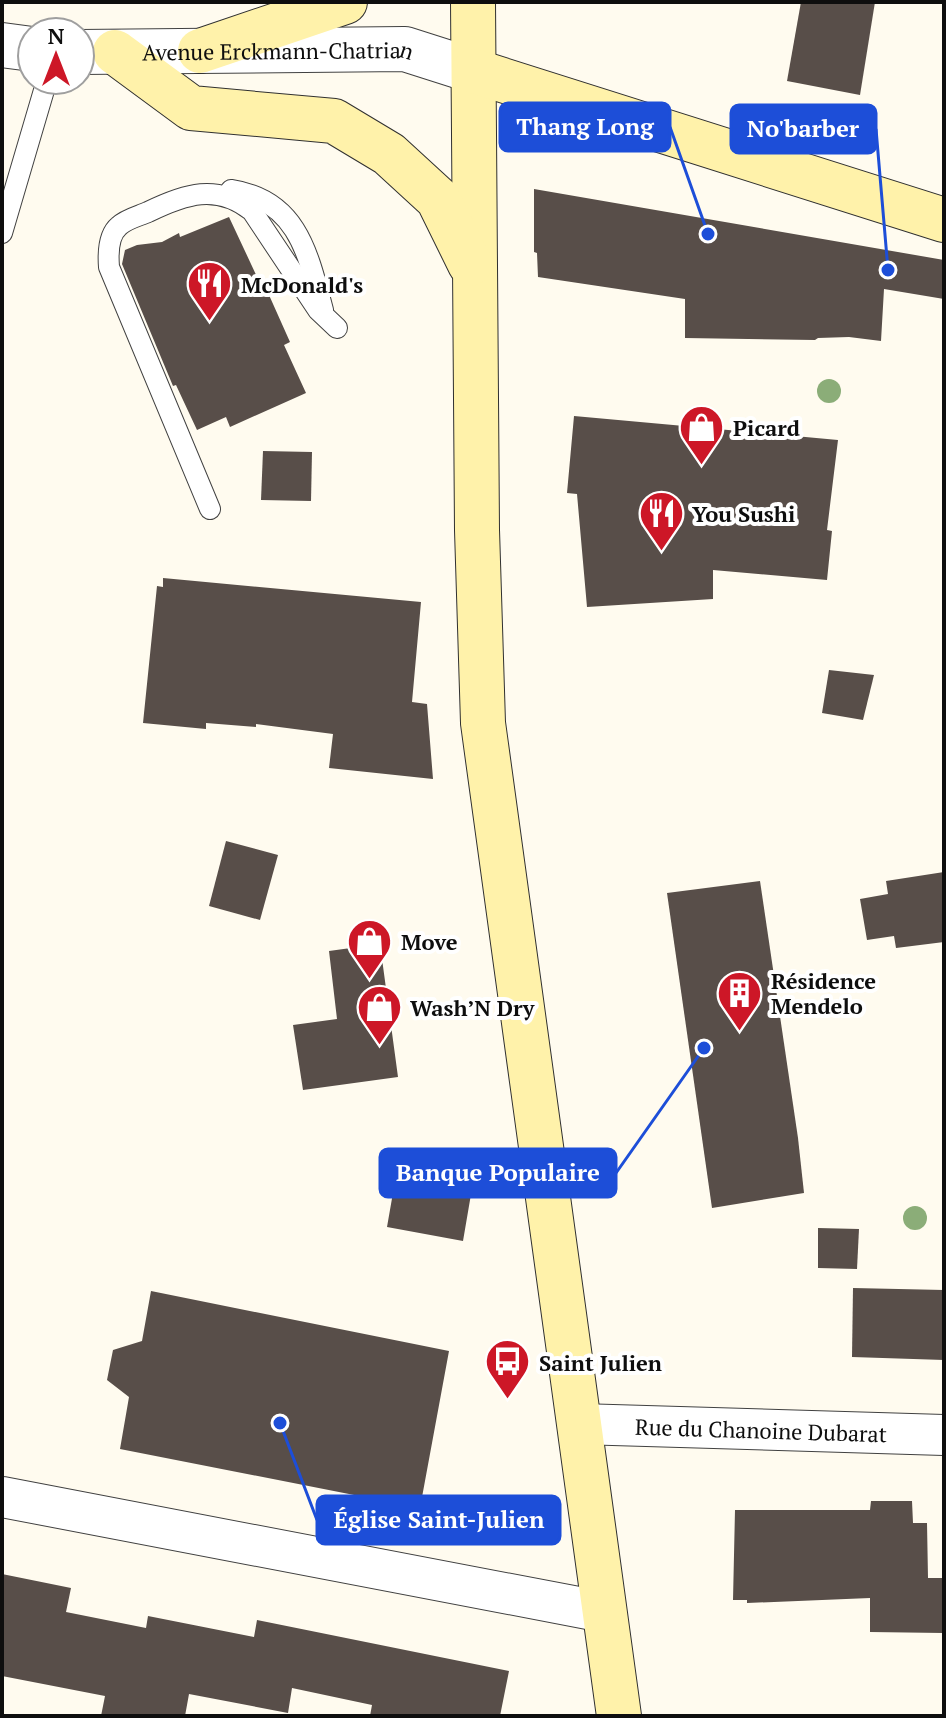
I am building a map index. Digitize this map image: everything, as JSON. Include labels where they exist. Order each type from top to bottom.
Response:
[{"type":"main road","points":[[200,51],[345,2]]},
{"type":"main road","points":[[473,2],[477,530],[483,723],[619,1716]]},
{"type":"main road","points":[[97,52],[191,108],[334,121],[389,154],[438,199],[476,275]]},
{"type":"main road","points":[[474,71],[944,220]]},
{"type":"street","name":"Avenue Erckmann-Chatrian","points":[[97,52],[405,49],[474,71]]},
{"type":"street","name":"Rue du Chanoine Dubarat","points":[[579,1424],[944,1435]]},
{"type":"street","points":[[2,1497],[604,1612]]},
{"type":"lane","points":[[2,233],[42,96]]},
{"type":"lane","points":[[210,509],[109,267],[111,239],[118,226],[192,194],[215,194],[239,201],[252,211],[318,310],[331,322]]},
{"type":"building","points":[[801,2],[875,2],[860,95],[787,81]]},
{"type":"building","points":[[534,189],[944,260],[944,299],[884,289],[881,341],[849,337],[815,340],[685,338],[685,299],[538,277],[537,253],[534,252]]},
{"type":"building","name":"McDonald's","points":[[229,217],[290,342],[284,345],[306,393],[230,427],[226,417],[197,430],[176,385],[173,386],[122,264],[125,250],[162,242],[179,233],[180,237]]},
{"type":"building","points":[[574,416],[838,440],[827,530],[832,531],[827,580],[713,570],[713,599],[587,607],[577,494],[567,493]]},
{"type":"building","points":[[263,451],[312,452],[311,501],[261,500]]},
{"type":"building","points":[[163,578],[421,602],[412,702],[427,704],[433,779],[329,768],[333,734],[256,724],[256,727],[206,723],[206,729],[143,723],[157,586],[163,587]]},
{"type":"building","points":[[829,670],[874,675],[863,720],[822,713]]},
{"type":"building","points":[[226,841],[278,855],[260,920],[209,906]]},
{"type":"building","points":[[944,872],[944,942],[896,948],[894,936],[867,940],[860,899],[888,894],[886,881]]},
{"type":"building","name":"Résidence Mendelo","points":[[760,881],[804,1193],[712,1208],[667,893]]},
{"type":"building","points":[[380,944],[398,1077],[303,1090],[293,1025],[337,1019],[329,951]]},
{"type":"building","points":[[416,1155],[476,1165],[463,1241],[387,1227],[394,1187],[411,1190]]},
{"type":"building","points":[[818,1228],[859,1229],[857,1269],[818,1268]]},
{"type":"building","points":[[853,1288],[944,1290],[944,1360],[852,1357]]},
{"type":"building","points":[[151,1291],[449,1351],[420,1508],[120,1449],[129,1397],[107,1380],[113,1350],[142,1341]]},
{"type":"building","points":[[871,1501],[912,1501],[913,1523],[927,1523],[928,1578],[943,1578],[943,1633],[870,1632],[870,1598],[747,1603],[747,1600],[733,1600],[735,1510],[870,1510]]},
{"type":"building","points":[[2,1574],[71,1588],[66,1612],[146,1628],[148,1616],[254,1637],[257,1620],[509,1671],[500,1716],[370,1716],[372,1705],[292,1688],[288,1713],[189,1694],[185,1716],[101,1716],[105,1696],[2,1676]]},
{"type":"place","name":"Thang Long","points":[[708,234]]},
{"type":"place","name":"No'barber","points":[[888,270]]},
{"type":"place","name":"McDonald's","points":[[210,323]]},
{"type":"place","name":"Picard","points":[[702,466]]},
{"type":"place","name":"You Sushi","points":[[661,552]]},
{"type":"place","name":"Move","points":[[370,980]]},
{"type":"place","name":"Résidence Mendelo","points":[[740,1032]]},
{"type":"place","name":"Wash’N Dry","points":[[379,1046]]},
{"type":"place","name":"Banque Populaire","points":[[704,1048]]},
{"type":"place","name":"Saint Julien","points":[[508,1401]]},
{"type":"place","name":"Église Saint-Julien","points":[[280,1423]]}]
